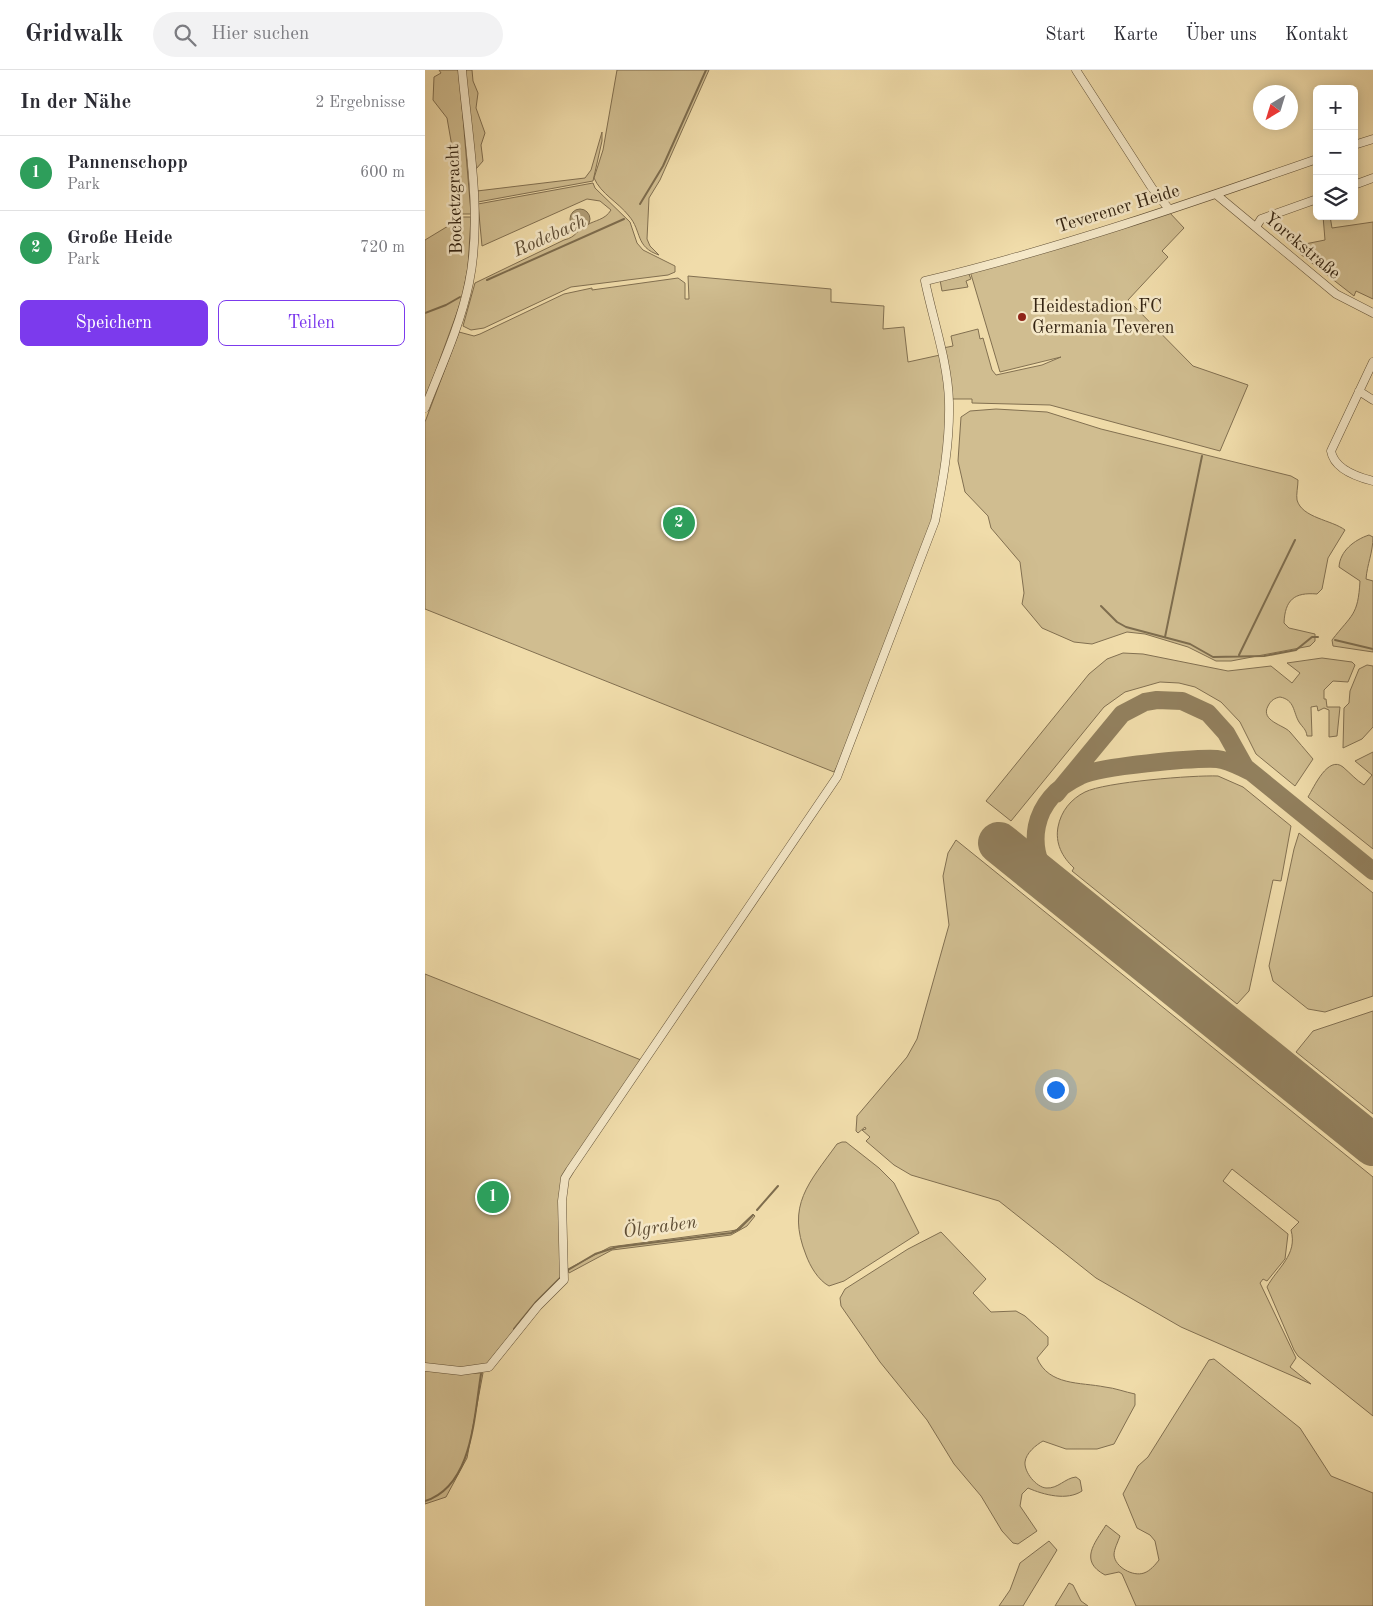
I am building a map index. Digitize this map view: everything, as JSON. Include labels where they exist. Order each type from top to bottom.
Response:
[{"type":"street","name":"Bocketzgracht","points":[[425,408],[460,318],[471,264],[474,215],[462,70]]},
{"type":"street","points":[[1076,70],[1151,188],[1169,209]]},
{"type":"street","points":[[1358,144],[1373,139]]},
{"type":"street","name":"Teverener Heide","points":[[425,1366],[461,1370],[487,1369],[493,1365],[538,1306],[565,1278],[562,1251],[562,1202],[565,1178],[837,777],[935,520],[948,450],[949,400],[925,280],[988,264],[1169,209],[1313,160]]},
{"type":"street","points":[[1358,184],[1373,178]]},
{"type":"street","name":"Yorckstraße","points":[[1217,196],[1336,294],[1373,313]]},
{"type":"street","points":[[1256,227],[1261,219],[1313,200]]},
{"type":"street","points":[[1373,362],[1331,451],[1333,460],[1339,466],[1351,473],[1373,481]]},
{"type":"street","points":[[1359,391],[1373,400]]},
{"type":"shaded area","points":[[439,70],[459,70],[471,214],[457,214],[453,208],[454,158],[447,118],[433,100],[434,77],[441,73]]},
{"type":"shaded area","points":[[465,70],[472,70],[473,81],[478,93],[476,108],[485,133],[481,145],[483,161],[476,169]]},
{"type":"shaded area","points":[[617,70],[709,70],[660,180],[649,198],[647,239],[650,246],[659,255],[646,248],[629,216],[601,189],[594,178],[603,150]]},
{"type":"shaded area","points":[[602,132],[602,141],[593,181],[478,202],[477,191],[585,178],[591,170]]},
{"type":"shaded area","points":[[593,183],[595,188],[630,222],[637,243],[643,250],[675,266],[675,272],[668,275],[571,287],[484,328],[471,330],[463,326],[475,283],[572,237],[583,227],[606,216],[611,210],[600,201],[587,199],[482,246],[478,204]]},
{"type":"shaded area","points":[[580,209],[587,212],[590,219],[587,226],[580,229],[573,226],[570,219],[573,212]]},
{"type":"shaded area","points":[[1169,212],[1184,228],[1162,251],[1168,257],[1128,300],[1193,366],[1248,385],[1220,451],[1050,405],[972,403],[972,399],[951,399],[943,348],[953,346],[951,336],[978,329],[980,339],[983,338],[992,370],[996,375],[1042,365],[1061,357],[1000,372],[970,271]]},
{"type":"shaded area","points":[[463,217],[471,217],[468,267],[462,299],[425,400],[425,240]]},
{"type":"shaded area","points":[[1323,220],[1331,220],[1332,228],[1373,222],[1373,299],[1356,291],[1354,296],[1299,253],[1305,244],[1325,240]]},
{"type":"shaded area","points":[[968,272],[971,279],[966,281],[968,287],[942,291],[940,280]]},
{"type":"shaded area","points":[[688,276],[831,289],[831,302],[884,306],[883,329],[904,327],[908,362],[940,355],[947,400],[948,426],[934,517],[842,757],[834,772],[425,609],[425,422],[459,332],[474,336],[564,294],[592,288],[592,290],[678,278],[685,283],[685,299],[689,299]]},
{"type":"shaded area","points":[[996,409],[1047,412],[1101,429],[1291,476],[1298,480],[1297,500],[1300,506],[1311,515],[1345,530],[1328,558],[1322,589],[1317,594],[1297,596],[1292,599],[1286,608],[1284,623],[1289,628],[1315,634],[1315,641],[1310,646],[1231,661],[1216,661],[1188,647],[1145,634],[1127,632],[1092,644],[1074,642],[1042,628],[1022,604],[1024,593],[1020,562],[991,528],[988,516],[965,492],[958,461],[961,417],[970,411]]},
{"type":"shaded area","points":[[1369,535],[1373,537],[1373,543],[1366,579],[1373,581],[1373,652],[1333,646],[1332,640],[1353,614],[1359,593],[1360,581],[1339,567],[1340,561],[1349,547]]},
{"type":"shaded area","points":[[1123,653],[1143,654],[1228,671],[1271,666],[1292,683],[1300,673],[1287,663],[1322,658],[1352,662],[1355,665],[1348,682],[1333,681],[1324,690],[1324,699],[1326,699],[1327,707],[1340,707],[1337,736],[1329,737],[1329,710],[1324,708],[1318,711],[1317,706],[1311,707],[1312,736],[1307,736],[1293,707],[1288,701],[1278,697],[1268,706],[1266,711],[1270,719],[1287,729],[1313,759],[1295,786],[1256,754],[1240,722],[1221,702],[1195,687],[1179,683],[1160,682],[1125,692],[1104,707],[1011,821],[986,801],[1089,674],[1107,659]]},
{"type":"shaded area","points":[[1367,665],[1373,666],[1373,727],[1362,739],[1343,748],[1344,708],[1349,703],[1350,691],[1359,669]]},
{"type":"shaded area","points":[[1373,752],[1373,849],[1308,797],[1322,774],[1332,765],[1337,764],[1343,767],[1364,785],[1372,775],[1355,761]]},
{"type":"shaded area","points":[[1218,776],[1243,787],[1291,826],[1281,881],[1273,880],[1249,991],[1237,1004],[1072,871],[1074,868],[1063,854],[1057,833],[1059,821],[1071,802],[1085,792],[1095,788],[1171,778]]},
{"type":"shaded area","points":[[1299,833],[1373,893],[1373,996],[1325,1012],[1308,1009],[1273,981],[1269,966]]},
{"type":"shaded area","points":[[956,840],[1373,1177],[1373,1416],[1298,1356],[1294,1350],[1267,1287],[1289,1254],[1292,1247],[1291,1230],[1299,1222],[1232,1169],[1223,1181],[1288,1234],[1285,1259],[1267,1281],[1263,1279],[1260,1283],[1296,1358],[1290,1367],[1311,1384],[1181,1327],[1096,1278],[999,1201],[911,1175],[894,1165],[866,1141],[870,1137],[862,1130],[866,1129],[865,1127],[858,1133],[856,1131],[857,1116],[907,1057],[917,1039],[949,925],[943,876],[948,853]]},
{"type":"shaded area","points":[[425,974],[641,1060],[564,1179],[564,1275],[492,1362],[477,1369],[425,1364]]},
{"type":"shaded area","points":[[1373,1011],[1373,1114],[1296,1052],[1313,1031]]},
{"type":"shaded area","points":[[846,1142],[879,1168],[894,1183],[919,1233],[844,1281],[829,1286],[821,1280],[810,1264],[800,1237],[798,1222],[803,1195],[837,1144]]},
{"type":"shaded area","points":[[753,1214],[755,1216],[747,1226],[731,1235],[612,1250],[569,1273],[568,1269],[610,1247],[736,1230]]},
{"type":"shaded area","points":[[941,1232],[986,1279],[973,1293],[991,1312],[1016,1311],[1025,1316],[1048,1337],[1048,1345],[1037,1358],[1049,1374],[1066,1381],[1135,1394],[1135,1405],[1114,1444],[1097,1449],[1066,1449],[1043,1441],[1029,1452],[1025,1462],[1026,1470],[1038,1485],[1050,1488],[1076,1477],[1080,1480],[1082,1491],[1069,1496],[1055,1496],[1028,1488],[1022,1494],[1020,1506],[1037,1531],[1018,1544],[1013,1543],[1002,1531],[981,1496],[954,1464],[927,1420],[880,1362],[841,1306],[840,1298],[845,1289],[908,1249]]},
{"type":"shaded area","points":[[1214,1359],[1300,1428],[1331,1476],[1373,1493],[1373,1606],[1136,1606],[1122,1574],[1119,1572],[1105,1575],[1097,1570],[1093,1564],[1091,1552],[1106,1525],[1120,1536],[1114,1555],[1115,1559],[1125,1570],[1135,1574],[1144,1573],[1159,1560],[1155,1541],[1150,1535],[1137,1528],[1123,1494],[1138,1466],[1148,1457],[1209,1360]]},
{"type":"shaded area","points":[[425,1368],[460,1373],[483,1373],[467,1458],[446,1497],[425,1504]]},
{"type":"shaded area","points":[[1049,1541],[1057,1550],[1023,1606],[999,1606],[1010,1590],[1020,1563]]},
{"type":"shaded area","points":[[1069,1583],[1073,1585],[1081,1601],[1088,1606],[1055,1606]]},
{"type":"waterway","name":"Rodebach","points":[[640,204],[663,166],[706,70]]},
{"type":"waterway","name":"Rodebach","points":[[487,280],[624,219]]},
{"type":"waterway","name":"Rodebach","points":[[425,313],[460,297]]},
{"type":"waterway","points":[[1165,637],[1202,456]]},
{"type":"waterway","points":[[1239,655],[1295,540]]},
{"type":"waterway","points":[[1101,606],[1117,622],[1126,627],[1190,644],[1213,657],[1264,656],[1296,650],[1312,637],[1318,637]]},
{"type":"waterway","points":[[1335,640],[1373,649]]},
{"type":"waterway","name":"Ölgraben","points":[[757,1210],[778,1186]]},
{"type":"waterway","name":"Ölgraben","points":[[568,1270],[595,1254],[617,1247],[731,1233],[739,1229],[753,1215]]},
{"type":"waterway","name":"Ölgraben","points":[[514,1329],[536,1302],[561,1277]]},
{"type":"waterway","name":"Ölgraben","points":[[425,1501],[441,1493],[453,1481],[462,1465],[473,1429],[481,1374]]},
{"type":"taxiway","points":[[1056,794],[1122,714],[1145,702],[1157,700],[1182,701],[1208,713],[1226,733],[1245,767],[1373,871]]},
{"type":"taxiway","points":[[1056,889],[1045,874],[1039,858],[1036,842],[1037,826],[1042,811],[1051,798],[1064,786],[1080,776],[1091,772],[1126,766],[1205,759],[1229,762],[1249,771]]},
{"type":"runway","points":[[999,843],[1373,1145]]},
{"type":"place","name":"Heidestadion FC Germania Teveren","points":[[1022,317]]},
{"type":"place","name":"Große Heide","points":[[679,523]]},
{"type":"place","name":"Pannenschopp","points":[[493,1197]]}]
